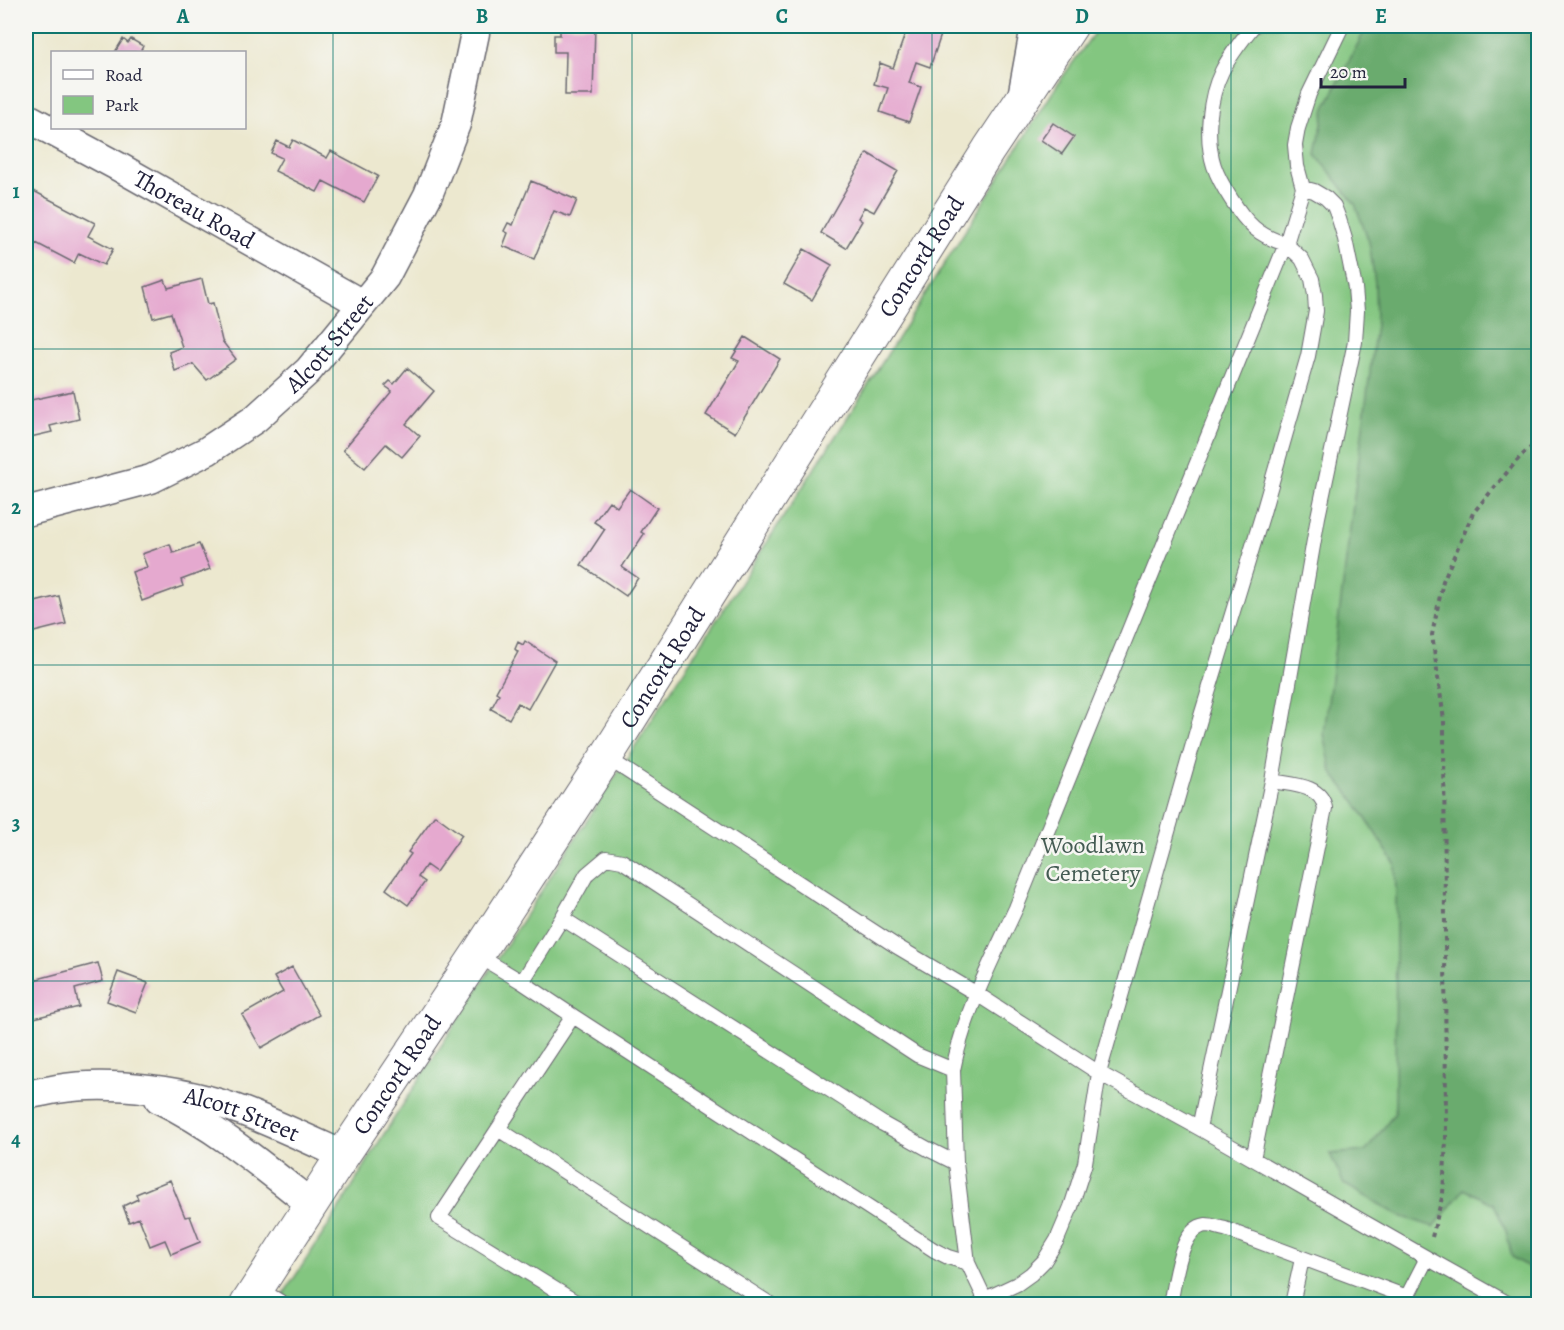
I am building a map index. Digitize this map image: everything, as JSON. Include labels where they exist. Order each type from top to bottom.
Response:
[{"type":"street","name":"Alcott Street","points":[[26,512],[151,479],[207,451],[255,418],[308,370],[385,277],[428,195],[456,124],[475,33],[473,26]]},
{"type":"street","points":[[1022,99],[1035,26]]},
{"type":"street","name":"Concord Road","points":[[263,1299],[311,1204],[606,757],[1022,99],[1071,26]]},
{"type":"street","name":"Thoreau Road","points":[[26,117],[119,166],[362,304]]},
{"type":"street","name":"Alcott Street","points":[[26,1095],[58,1089],[114,1086],[178,1093],[242,1111],[343,1155]]},
{"type":"street","name":"Alcott Street","points":[[135,1088],[161,1099],[204,1124],[311,1204]]},
{"type":"lane","points":[[1253,26],[1220,73],[1211,101],[1210,149],[1221,183],[1244,219],[1257,231],[1272,240],[1286,244],[1302,259],[1312,279],[1316,311],[1308,356],[1201,716],[1099,1073],[1085,1163],[1071,1207],[1057,1240],[1044,1261],[1031,1274],[985,1303],[968,1263],[957,1163],[953,1070],[960,1041],[976,994],[1016,908],[1286,244],[1303,188],[1297,166],[1298,128],[1309,94],[1342,26]]},
{"type":"lane","points":[[1199,1128],[1272,781],[1318,517],[1355,342],[1357,311],[1351,264],[1340,219],[1334,206],[1326,198],[1303,188]]},
{"type":"lane","points":[[606,757],[896,946],[1099,1073],[1509,1305]]},
{"type":"lane","points":[[1253,1160],[1326,808],[1322,798],[1314,791],[1272,781]]},
{"type":"lane","points":[[522,982],[587,874],[606,858],[622,861],[917,1055],[953,1070]]},
{"type":"lane","points":[[562,918],[883,1124],[957,1163]]},
{"type":"lane","points":[[477,955],[934,1250],[968,1263]]},
{"type":"lane","points":[[573,1016],[439,1218],[579,1305]]},
{"type":"lane","points":[[498,1129],[770,1305]]},
{"type":"lane","points":[[1170,1305],[1181,1252],[1190,1235],[1206,1225],[1216,1226],[1407,1301],[1427,1258]]},
{"type":"lane","points":[[1292,1305],[1302,1259]]},
{"type":"path","points":[[1427,1258],[1443,1194],[1446,1140],[1444,720],[1432,635],[1443,581],[1473,513],[1520,457],[1539,441]]},
{"type":"green space","name":"Woodlawn Cemetery","points":[[1099,26],[1538,26],[1538,1304],[277,1304],[334,1217],[382,1137],[844,423],[1059,82]]},
{"type":"green space","points":[[1367,26],[1538,26],[1538,1274],[1512,1257],[1506,1231],[1494,1204],[1464,1189],[1434,1227],[1400,1216],[1344,1184],[1330,1154],[1366,1151],[1395,1113],[1395,864],[1354,800],[1332,773],[1324,734],[1376,324],[1375,283],[1369,242],[1355,204],[1316,154],[1325,108]]},
{"type":"building","points":[[560,26],[595,26],[593,95],[565,95],[566,52],[554,52],[554,35],[560,35]]},
{"type":"building","points":[[908,26],[944,26],[930,67],[916,62],[909,83],[921,87],[909,122],[880,112],[888,88],[874,84],[880,63],[893,68]]},
{"type":"building","points":[[123,39],[128,43],[131,39],[143,46],[140,51],[116,51]]},
{"type":"building","points":[[1053,123],[1074,137],[1062,154],[1041,140]]},
{"type":"building","points":[[293,140],[327,158],[331,151],[378,176],[364,202],[323,181],[317,192],[275,171],[282,158],[271,153],[277,141],[289,147]]},
{"type":"building","points":[[867,153],[898,171],[874,212],[864,207],[858,218],[862,221],[846,248],[821,233]]},
{"type":"building","points":[[531,181],[577,200],[570,217],[554,211],[534,259],[503,246],[508,233],[504,231],[508,223],[513,225]]},
{"type":"building","points":[[26,187],[95,223],[88,236],[113,249],[104,265],[79,253],[74,263],[36,243],[32,249],[26,246]]},
{"type":"building","points":[[804,249],[832,265],[812,300],[784,284]]},
{"type":"building","points":[[202,279],[208,304],[213,303],[222,341],[236,359],[207,380],[193,364],[175,371],[169,352],[182,347],[171,313],[153,318],[145,287],[165,280],[168,288]]},
{"type":"building","points":[[745,337],[780,359],[735,433],[706,415],[739,361],[732,358]]},
{"type":"building","points":[[407,368],[434,391],[406,424],[420,436],[402,457],[386,444],[365,468],[343,450],[392,391],[385,386],[390,381],[394,384]]},
{"type":"building","points":[[73,391],[79,419],[50,426],[52,432],[26,438],[26,401]]},
{"type":"building","points":[[630,489],[657,508],[641,532],[644,534],[622,567],[638,578],[626,596],[581,565],[605,529],[594,522],[609,501],[617,507]]},
{"type":"building","points":[[170,544],[173,553],[199,544],[210,569],[181,580],[183,586],[142,601],[132,572],[147,567],[142,554]]},
{"type":"building","points":[[26,594],[29,594],[31,603],[59,596],[66,624],[26,634]]},
{"type":"building","points":[[525,641],[555,661],[528,709],[518,703],[509,719],[491,709],[499,694],[496,692],[518,652],[515,649],[518,642],[523,645]]},
{"type":"building","points":[[435,815],[462,835],[436,872],[426,865],[418,877],[425,882],[408,905],[386,889],[411,854],[408,852]]},
{"type":"building","points":[[98,963],[103,981],[75,989],[79,1007],[26,1020],[26,982]]},
{"type":"building","points":[[292,967],[319,1015],[261,1048],[242,1015],[283,992],[274,977]]},
{"type":"building","points":[[118,972],[148,983],[136,1012],[107,1001]]},
{"type":"building","points":[[170,1180],[185,1217],[190,1216],[200,1242],[171,1254],[165,1240],[150,1246],[139,1218],[129,1222],[123,1206],[138,1199],[136,1194]]}]
